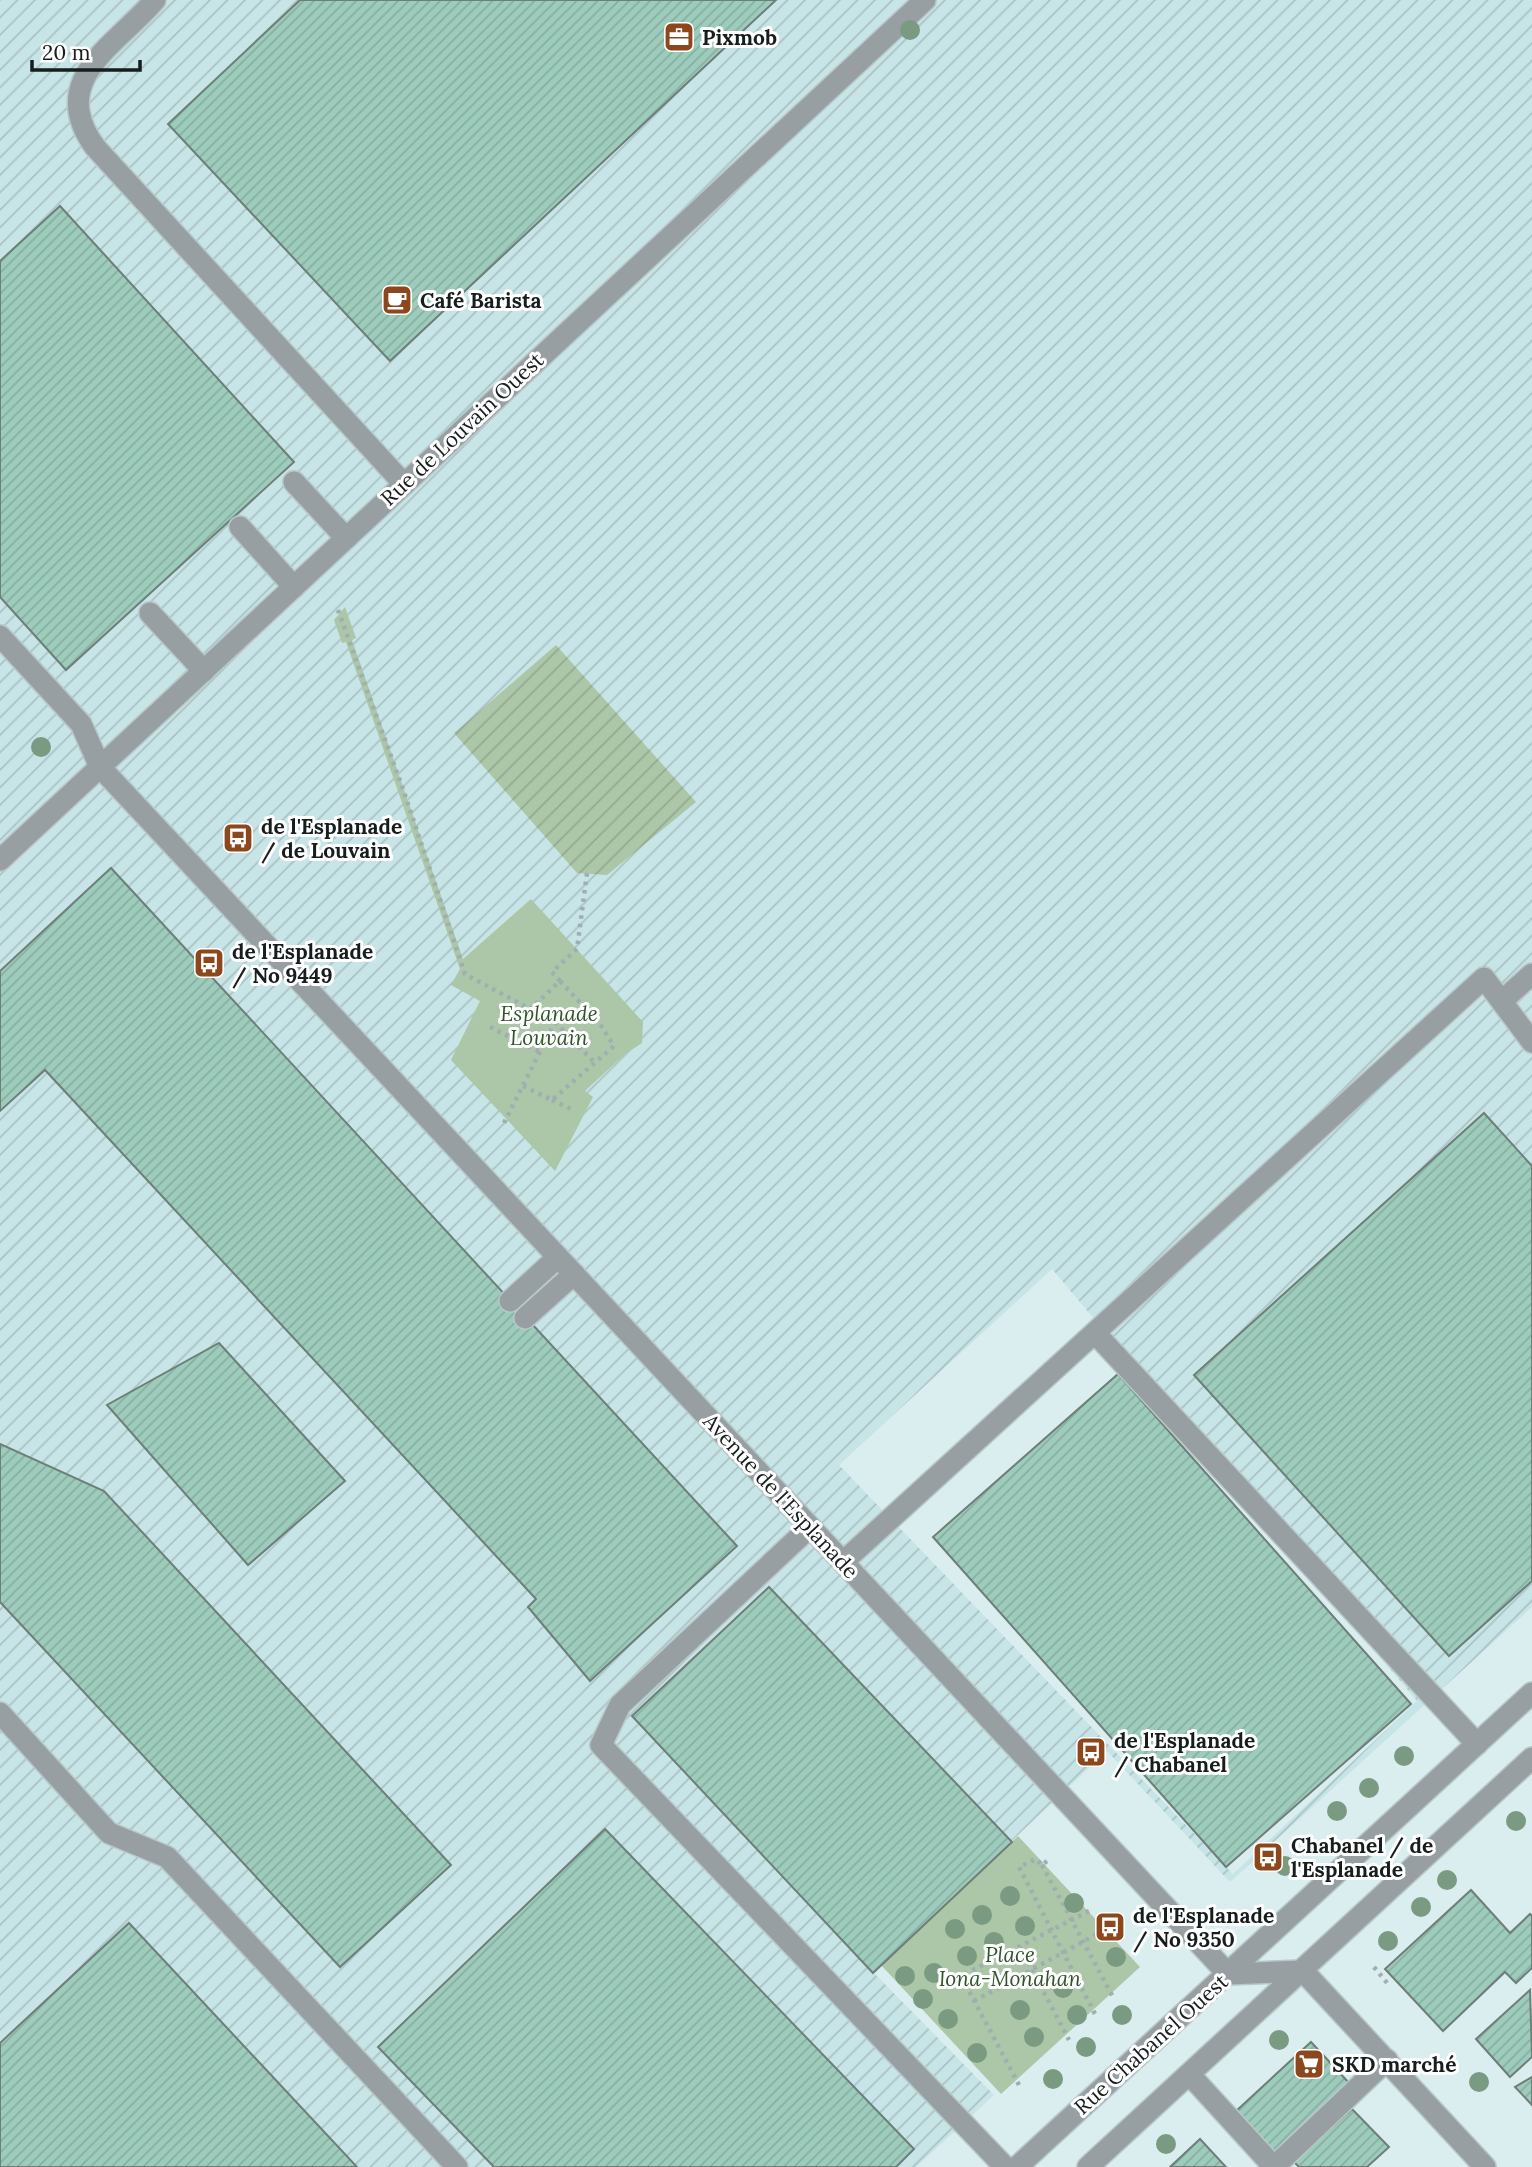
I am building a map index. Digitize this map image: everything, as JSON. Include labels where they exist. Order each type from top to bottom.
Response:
[{"type":"street","points":[[155,0],[90,65],[78,96],[83,128],[95,147],[404,484]]},
{"type":"street","name":"Rue de Louvain Ouest","points":[[0,860],[926,0]]},
{"type":"street","points":[[294,482],[346,538]]},
{"type":"street","points":[[240,527],[294,587]]},
{"type":"street","points":[[150,613],[204,671]]},
{"type":"street","name":"Avenue de l'Esplanade","points":[[0,636],[81,724],[100,767],[1228,1974]]},
{"type":"street","points":[[1503,1000],[1532,974]]},
{"type":"street","points":[[843,1562],[1484,978],[1532,1042]]},
{"type":"street","points":[[510,1301],[558,1257]]},
{"type":"street","points":[[525,1318],[574,1274]]},
{"type":"street","points":[[1095,1333],[1477,1744]]},
{"type":"street","points":[[810,1527],[620,1705],[601,1745],[1005,2167]]},
{"type":"street","name":"Rue Chabanel Ouest","points":[[1017,2167],[1532,1693]]},
{"type":"street","points":[[0,1713],[109,1833],[167,1857],[457,2167]]},
{"type":"street","points":[[1088,2167],[1532,1758]]},
{"type":"street","points":[[1228,1974],[1303,1970],[1485,2167]]},
{"type":"street","points":[[1190,2075],[1274,2167],[1388,2060]]},
{"type":"path","points":[[338,610],[404,792],[465,974],[530,1009],[560,981]]},
{"type":"path","points":[[552,1100],[614,1046],[600,1024],[552,972],[577,949],[587,873]]},
{"type":"path","points":[[538,1002],[595,1063]]},
{"type":"path","points":[[504,1123],[555,1021]]},
{"type":"path","points":[[490,1027],[540,1052]]},
{"type":"path","points":[[523,1086],[575,1111]]},
{"type":"path","points":[[1096,2016],[1018,1867],[1036,1859],[1042,1865],[1114,1999]]},
{"type":"path","points":[[1042,1865],[1047,1861]]},
{"type":"path","points":[[1019,2085],[961,1976],[1074,1921],[1093,1909]]},
{"type":"path","points":[[974,2001],[1085,1943],[1110,1927]]},
{"type":"path","points":[[1020,1947],[1069,2040]]},
{"type":"path","points":[[1374,1967],[1388,1984]]},
{"type":"shaded area","points":[[0,0],[1532,0],[1532,1607],[1230,1882],[1107,1751],[873,1972],[994,2095],[916,2167],[0,2167]],"holes":[[[1052,1269],[1417,1701],[1233,1874],[839,1465]]]},
{"type":"green space","name":"Esplanade Louvain","points":[[345,607],[356,638],[352,640],[463,959],[531,899],[643,1022],[642,1043],[625,1054],[585,1091],[593,1097],[555,1171],[451,1060],[480,1001],[451,985],[460,969],[346,642],[342,643],[334,620]]},
{"type":"green space","points":[[556,645],[696,802],[607,875],[577,873],[454,733]]},
{"type":"green space","name":"Place Iona-Monahan","points":[[1018,1836],[1140,1967],[1001,2094],[881,1965]]},
{"type":"building","points":[[300,0],[776,0],[390,361],[168,124]]},
{"type":"building","points":[[60,206],[294,462],[66,670],[0,597],[0,261]]},
{"type":"building","points":[[111,868],[737,1546],[590,1681],[528,1607],[536,1599],[45,1070],[0,1111],[0,971]]},
{"type":"building","points":[[1484,1113],[1532,1166],[1532,1581],[1449,1656],[1194,1375]]},
{"type":"building","points":[[219,1343],[345,1481],[248,1565],[107,1405]]},
{"type":"building","points":[[1118,1374],[1411,1704],[1226,1867],[933,1537]]},
{"type":"building","points":[[0,1444],[104,1491],[451,1865],[340,1967],[0,1602]]},
{"type":"building","points":[[769,1587],[1012,1842],[873,1973],[632,1716]]},
{"type":"building","points":[[605,1829],[914,2149],[896,2167],[494,2167],[378,2047]]},
{"type":"building","points":[[1471,1890],[1510,1933],[1530,1914],[1532,1916],[1532,1968],[1516,1983],[1505,1972],[1443,2031],[1385,1969]]},
{"type":"building","points":[[129,1923],[357,2167],[0,2167],[0,2043]]},
{"type":"building","points":[[1530,1990],[1532,2057],[1510,2077],[1476,2039]]},
{"type":"building","points":[[1311,2042],[1350,2084],[1273,2153],[1236,2111]]},
{"type":"building","points":[[1532,2077],[1532,2105],[1515,2087]]},
{"type":"building","points":[[1352,2109],[1389,2147],[1367,2167],[1299,2167],[1294,2162]]},
{"type":"building","points":[[1200,2139],[1226,2167],[1170,2167]]},
{"type":"place","name":"Pixmob","points":[[679,37]]},
{"type":"place","name":"Café Barista","points":[[397,300]]},
{"type":"place","name":"de l'Esplanade / de Louvain","points":[[238,838]]},
{"type":"place","name":"de l'Esplanade / No 9449","points":[[209,963]]},
{"type":"place","name":"de l'Esplanade / Chabanel","points":[[1091,1752]]},
{"type":"place","name":"Chabanel / de l'Esplanade","points":[[1268,1857]]},
{"type":"place","name":"de l'Esplanade / No 9350","points":[[1110,1927]]},
{"type":"place","name":"SKD marché","points":[[1309,2064]]}]
